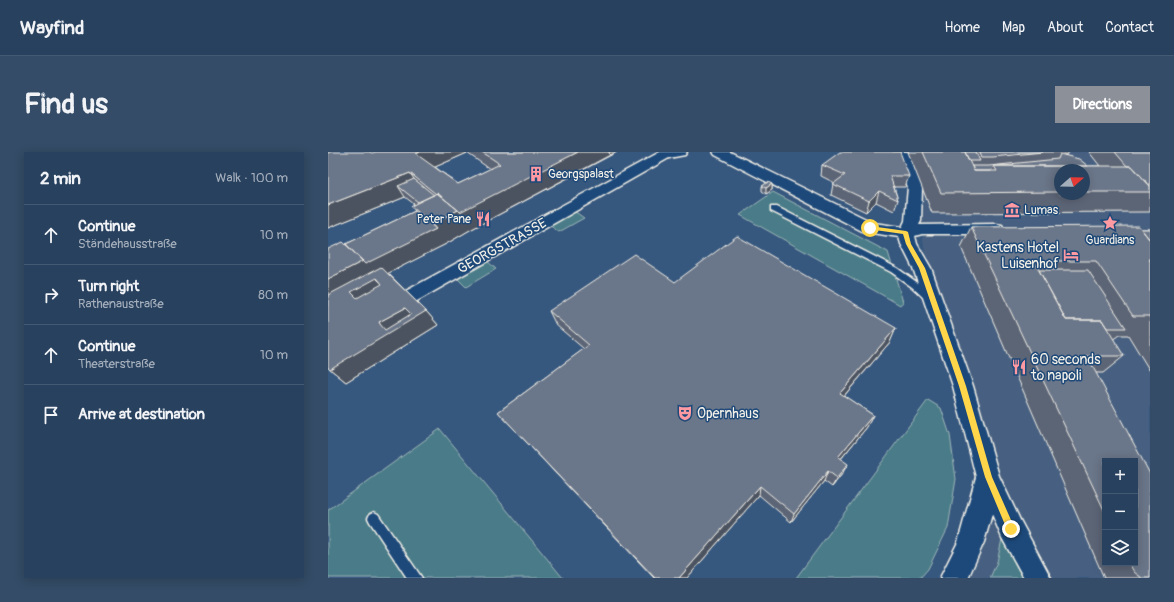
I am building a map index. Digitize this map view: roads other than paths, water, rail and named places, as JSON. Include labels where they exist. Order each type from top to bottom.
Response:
[{"type":"street","name":"GEORGSTRASSE","points":[[377,316],[665,155],[676,152]]},
{"type":"street","points":[[720,152],[870,228],[906,232],[922,229],[1010,229]]},
{"type":"street","points":[[901,152],[915,187],[913,221],[906,232],[909,244],[922,268],[963,386],[988,477],[1011,529],[1038,578]]},
{"type":"street","points":[[953,578],[960,567],[977,526],[988,477]]},
{"type":"lane","points":[[774,209],[894,270],[916,285],[934,302]]},
{"type":"lane","points":[[374,518],[415,578]]},
{"type":"place","name":"Georgspalast","points":[[536,174]]},
{"type":"place","name":"Lumas","points":[[1012,210]]},
{"type":"place","name":"Peter Pane","points":[[483,219]]},
{"type":"place","name":"Guardians","points":[[1110,223]]},
{"type":"place","name":"Kastens Hotel Luisenhof","points":[[1071,255]]},
{"type":"place","name":"60 seconds to napoli","points":[[1019,367]]},
{"type":"place","name":"Opernhaus","points":[[685,413]]}]
